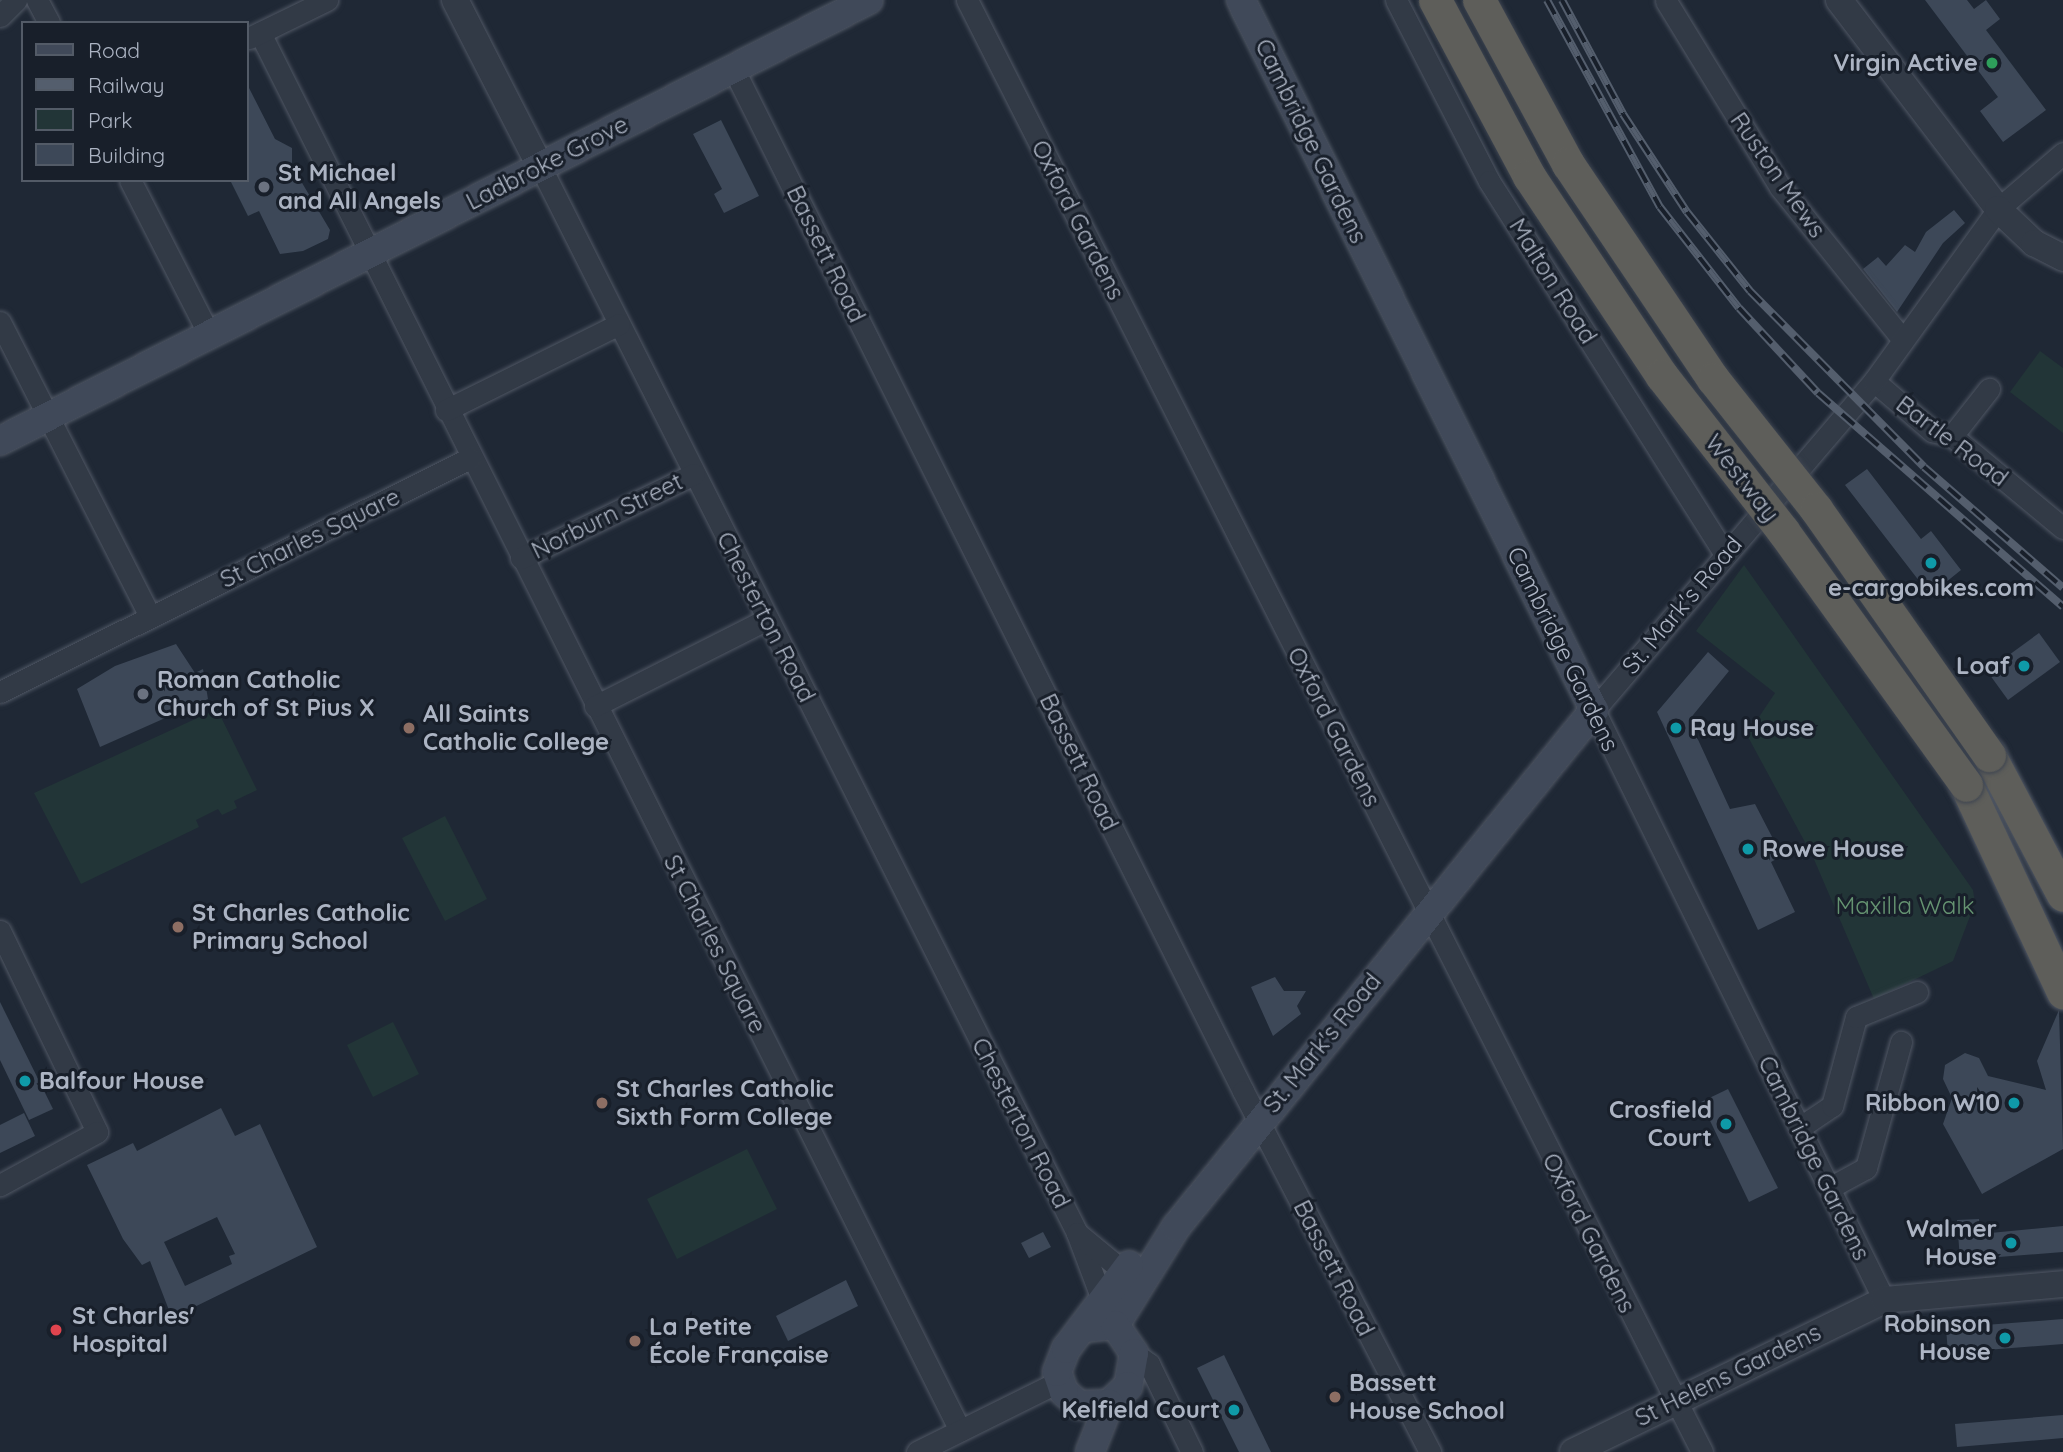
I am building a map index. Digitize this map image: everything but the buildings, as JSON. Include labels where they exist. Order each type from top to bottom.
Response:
[{"type":"highway","name":"Westway","points":[[1435,0],[1529,176],[1662,376],[1783,531],[1966,785],[2063,947]]},
{"type":"highway","name":"Westway","points":[[1479,0],[1568,164],[1652,289],[1990,755],[2063,895]]},
{"type":"highway","points":[[1990,755],[2063,872]]},
{"type":"highway","points":[[1966,785],[2063,992]]},
{"type":"main road","name":"Ladbroke Grove","points":[[0,441],[869,0]]},
{"type":"main road","name":"Cambridge Gardens","points":[[1241,0],[1594,710]]},
{"type":"main road","name":"St. Mark's Road","points":[[1115,1325],[1176,1227],[1258,1121],[1594,710]]},
{"type":"main road","name":"St. Mark's Road","points":[[1085,1328],[1123,1271],[1176,1227]]},
{"type":"main road","points":[[1115,1325],[1134,1353],[1119,1395],[1091,1451],[1079,1405],[1058,1382],[1059,1361],[1085,1328],[1115,1325]]},
{"type":"main road","points":[[1079,1405],[1119,1395]]},
{"type":"street","points":[[0,16],[16,0]]},
{"type":"street","points":[[37,0],[48,21]]},
{"type":"street","points":[[253,36],[327,0]]},
{"type":"street","name":"Chesterton Road","points":[[455,0],[1077,1233],[1102,1299]]},
{"type":"street","name":"Oxford Gardens","points":[[967,0],[1702,1452]]},
{"type":"street","name":"Malton Road","points":[[1396,0],[1489,181],[1725,554]]},
{"type":"street","points":[[1839,0],[1998,209],[2034,243],[2063,258]]},
{"type":"street","name":"Ruston Mews","points":[[1666,1],[1780,187],[1903,340]]},
{"type":"street","name":"St Charles Square","points":[[253,36],[446,410],[960,1430]]},
{"type":"street","name":"Bassett Road","points":[[733,68],[1258,1121],[1430,1452]]},
{"type":"street","name":"St. Mark's Road","points":[[1594,710],[1874,381],[1998,209],[2063,153]]},
{"type":"street","points":[[131,182],[210,336]]},
{"type":"street","points":[[0,322],[150,617]]},
{"type":"street","points":[[446,410],[619,324]]},
{"type":"street","name":"Bartle Road","points":[[1874,381],[1931,431],[1952,436],[2063,528]]},
{"type":"street","points":[[1952,436],[1989,389]]},
{"type":"street","name":"St Charles Square","points":[[0,692],[470,458]]},
{"type":"street","name":"Norburn Street","points":[[521,558],[694,474]]},
{"type":"street","points":[[595,706],[767,619]]},
{"type":"street","name":"Cambridge Gardens","points":[[1594,710],[1884,1300]]},
{"type":"street","points":[[0,931],[96,1122],[91,1139],[0,1185]]},
{"type":"street","points":[[1799,1128],[1832,1106],[1856,1017],[1917,992]]},
{"type":"street","points":[[1829,1188],[1866,1168],[1901,1042]]},
{"type":"street","name":"Chesterton Road","points":[[1077,1233],[1123,1271]]},
{"type":"street","points":[[1884,1300],[2063,1284]]},
{"type":"street","name":"St Helens Gardens","points":[[1573,1452],[1884,1300]]},
{"type":"street","points":[[1134,1353],[1149,1364],[1192,1452]]},
{"type":"street","points":[[917,1452],[1058,1382]]},
{"type":"street","points":[[1119,1395],[1161,1391]]},
{"type":"green space","points":[[2040,351],[2063,368],[2063,433],[2010,392]]},
{"type":"green space","name":"Maxilla Walk","points":[[1744,565],[1973,890],[1975,903],[1953,961],[1874,999],[1813,857],[1747,735],[1775,693],[1696,631]]},
{"type":"green space","points":[[217,709],[257,790],[234,801],[237,808],[222,815],[218,809],[196,820],[199,827],[81,884],[34,793]]},
{"type":"green space","points":[[445,816],[487,899],[445,921],[402,838]]},
{"type":"green space","points":[[393,1022],[419,1074],[373,1097],[347,1045]]},
{"type":"green space","points":[[747,1149],[777,1209],[677,1259],[647,1199]]},
{"type":"railway","points":[[1547,0],[1660,207],[1739,308],[1818,393],[2063,607]]},
{"type":"railway","points":[[1562,0],[1623,114],[1687,212],[1750,291],[1924,467],[2063,588]]},
{"type":"place","name":"Virgin Active","points":[[1992,63]]},
{"type":"place","name":"St Michael and All Angels","points":[[264,187]]},
{"type":"place","name":"e-cargobikes.com","points":[[1931,563]]},
{"type":"place","name":"Loaf","points":[[2024,666]]},
{"type":"place","name":"Roman Catholic Church of St Pius X","points":[[143,694]]},
{"type":"place","name":"All Saints Catholic College","points":[[409,728]]},
{"type":"place","name":"Ray House","points":[[1676,728]]},
{"type":"place","name":"Rowe House","points":[[1748,849]]},
{"type":"place","name":"St Charles Catholic Primary School","points":[[178,927]]},
{"type":"place","name":"Balfour House","points":[[25,1081]]},
{"type":"place","name":"St Charles Catholic Sixth Form College","points":[[602,1103]]},
{"type":"place","name":"Ribbon W10","points":[[2014,1103]]},
{"type":"place","name":"Crosfield Court","points":[[1726,1124]]},
{"type":"place","name":"Walmer House","points":[[2011,1243]]},
{"type":"place","name":"St Charles' Hospital","points":[[56,1330]]},
{"type":"place","name":"Robinson House","points":[[2005,1338]]},
{"type":"place","name":"La Petite École Française","points":[[635,1341]]},
{"type":"place","name":"Bassett House School","points":[[1335,1397]]},
{"type":"place","name":"Kelfield Court","points":[[1234,1410]]}]
